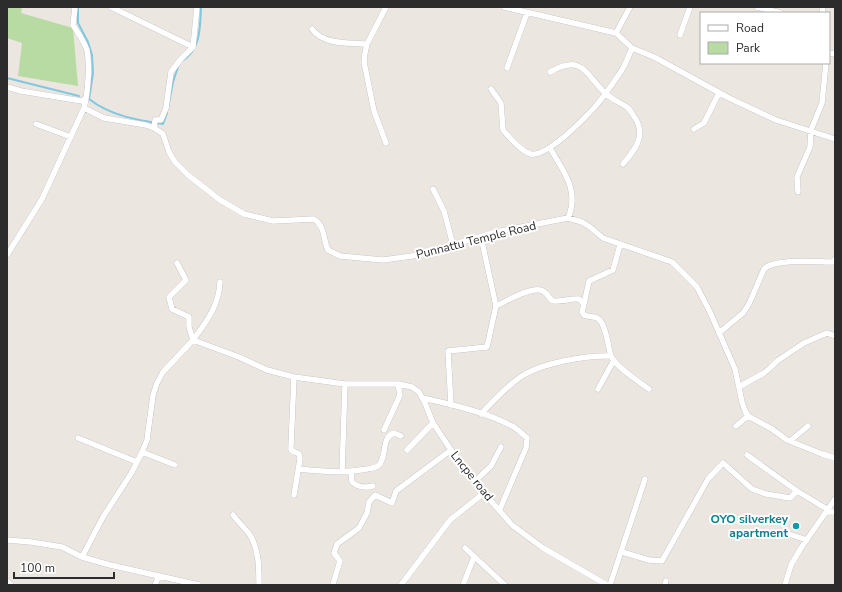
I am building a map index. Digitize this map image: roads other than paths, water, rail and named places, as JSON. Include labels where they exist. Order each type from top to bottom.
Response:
[{"type":"street","points":[[7,255],[42,199],[84,108],[88,64],[87,50],[81,37],[73,26],[76,7]]},
{"type":"street","points":[[111,7],[193,47]]},
{"type":"street","points":[[84,108],[104,118],[146,125],[154,128],[155,120],[161,120],[166,108],[171,72],[193,47],[196,7]]},
{"type":"street","points":[[386,7],[364,53],[364,62],[374,111],[386,143]]},
{"type":"street","points":[[504,7],[521,9],[527,13],[616,33],[632,48],[654,57],[719,93],[776,120],[811,130],[835,139]]},
{"type":"street","points":[[616,33],[630,7]]},
{"type":"street","points":[[680,34],[690,7]]},
{"type":"street","points":[[757,7],[777,12]]},
{"type":"street","points":[[507,68],[527,13]]},
{"type":"street","points":[[312,29],[316,34],[329,40],[367,44]]},
{"type":"street","points":[[491,89],[501,103],[503,130],[524,150],[531,154],[538,153],[550,148],[595,108],[623,68],[632,48]]},
{"type":"street","points":[[798,192],[797,177],[810,147],[811,130],[822,104],[826,64]]},
{"type":"street","points":[[550,72],[561,66],[577,66],[589,73],[606,93],[630,110],[638,121],[640,132],[639,142],[634,151],[623,164]]},
{"type":"street","points":[[7,87],[21,91],[82,101],[86,98]]},
{"type":"street","points":[[694,130],[704,123],[719,93]]},
{"type":"street","points":[[36,124],[71,137]]},
{"type":"street","name":"Punnattu Temple Road","points":[[154,128],[162,134],[169,152],[175,162],[188,175],[220,200],[244,214],[273,221],[314,219],[323,229],[328,250],[340,256],[383,260],[418,255],[496,232],[568,218]]},
{"type":"street","points":[[550,148],[567,177],[571,187],[573,197],[572,209],[568,218],[590,227],[603,238],[672,262],[697,287],[735,369],[745,411],[748,416],[790,441],[835,458]]},
{"type":"street","points":[[432,189],[444,211],[453,245]]},
{"type":"street","points":[[451,405],[448,350],[488,348],[496,306],[481,237]]},
{"type":"street","points":[[620,245],[613,270],[589,281],[582,312],[584,315],[597,318],[600,321],[608,339],[613,358],[628,373],[649,389]]},
{"type":"street","points":[[719,333],[743,312],[749,304],[764,269],[767,266],[771,264],[791,262],[834,262],[835,259]]},
{"type":"street","points":[[177,263],[186,280],[169,297],[172,308],[189,317],[189,327],[193,340]]},
{"type":"street","points":[[82,557],[103,517],[132,472],[142,452],[147,440],[153,394],[157,383],[163,372],[193,340],[212,312],[220,293],[220,282]]},
{"type":"street","points":[[496,306],[531,291],[539,290],[546,292],[552,300],[555,301],[574,298],[579,299],[584,304]]},
{"type":"street","points":[[739,387],[764,373],[776,361],[804,343],[827,333],[835,336]]},
{"type":"street","name":"Lncpe road","points":[[193,340],[239,357],[267,370],[294,376],[345,384],[398,384],[412,387],[419,392],[433,423],[451,450],[484,493],[500,509],[512,525],[543,548],[607,585]]},
{"type":"street","points":[[480,414],[520,378],[545,366],[598,355],[613,358]]},
{"type":"street","points":[[598,389],[613,358]]},
{"type":"street","points":[[294,376],[291,450],[298,452],[300,455],[294,495]]},
{"type":"street","points":[[342,472],[345,384]]},
{"type":"street","points":[[384,430],[400,395],[398,384]]},
{"type":"street","points":[[422,398],[451,405],[514,426],[527,438],[526,448],[500,509]]},
{"type":"street","points":[[736,426],[748,416]]},
{"type":"street","points":[[407,450],[433,423]]},
{"type":"street","points":[[790,441],[808,426]]},
{"type":"street","points":[[298,469],[351,472],[375,467],[381,462],[388,437],[394,432],[401,436]]},
{"type":"street","points":[[78,438],[137,462]]},
{"type":"street","points":[[475,481],[491,466],[501,447]]},
{"type":"street","points":[[334,585],[333,584],[340,561],[334,553],[337,544],[359,528],[367,513],[369,502],[375,495],[392,503],[396,491],[451,450]]},
{"type":"street","points":[[142,452],[176,465]]},
{"type":"street","points":[[747,455],[797,491],[827,510],[835,512]]},
{"type":"street","points":[[622,552],[649,560],[662,561],[708,479],[723,463],[752,489],[759,492],[790,498],[797,491]]},
{"type":"street","points":[[351,472],[352,482],[354,484],[367,488],[373,486]]},
{"type":"street","points":[[610,585],[645,479]]},
{"type":"street","points":[[401,585],[450,520],[484,493]]},
{"type":"street","points":[[785,585],[791,565],[835,499]]},
{"type":"street","points":[[233,515],[250,535],[256,550],[259,569],[259,585]]},
{"type":"street","points":[[786,533],[807,540]]},
{"type":"street","points":[[7,540],[49,544],[62,547],[82,557],[110,565],[198,585]]},
{"type":"street","points":[[465,548],[505,585]]},
{"type":"street","points":[[463,585],[474,556]]},
{"type":"street","points":[[155,585],[159,576]]},
{"type":"street","points":[[7,581],[11,585]]},
{"type":"waterway","points":[[78,7],[78,23],[88,42],[92,55],[93,73],[89,99],[106,110],[144,121],[163,124],[167,113]]},
{"type":"waterway","points":[[182,61],[193,50],[196,44],[200,30],[201,7]]},
{"type":"waterway","points":[[168,108],[173,82],[179,64]]},
{"type":"waterway","points":[[7,78],[79,96]]},
{"type":"place","name":"OYO silverkey apartment","points":[[796,526]]}]
